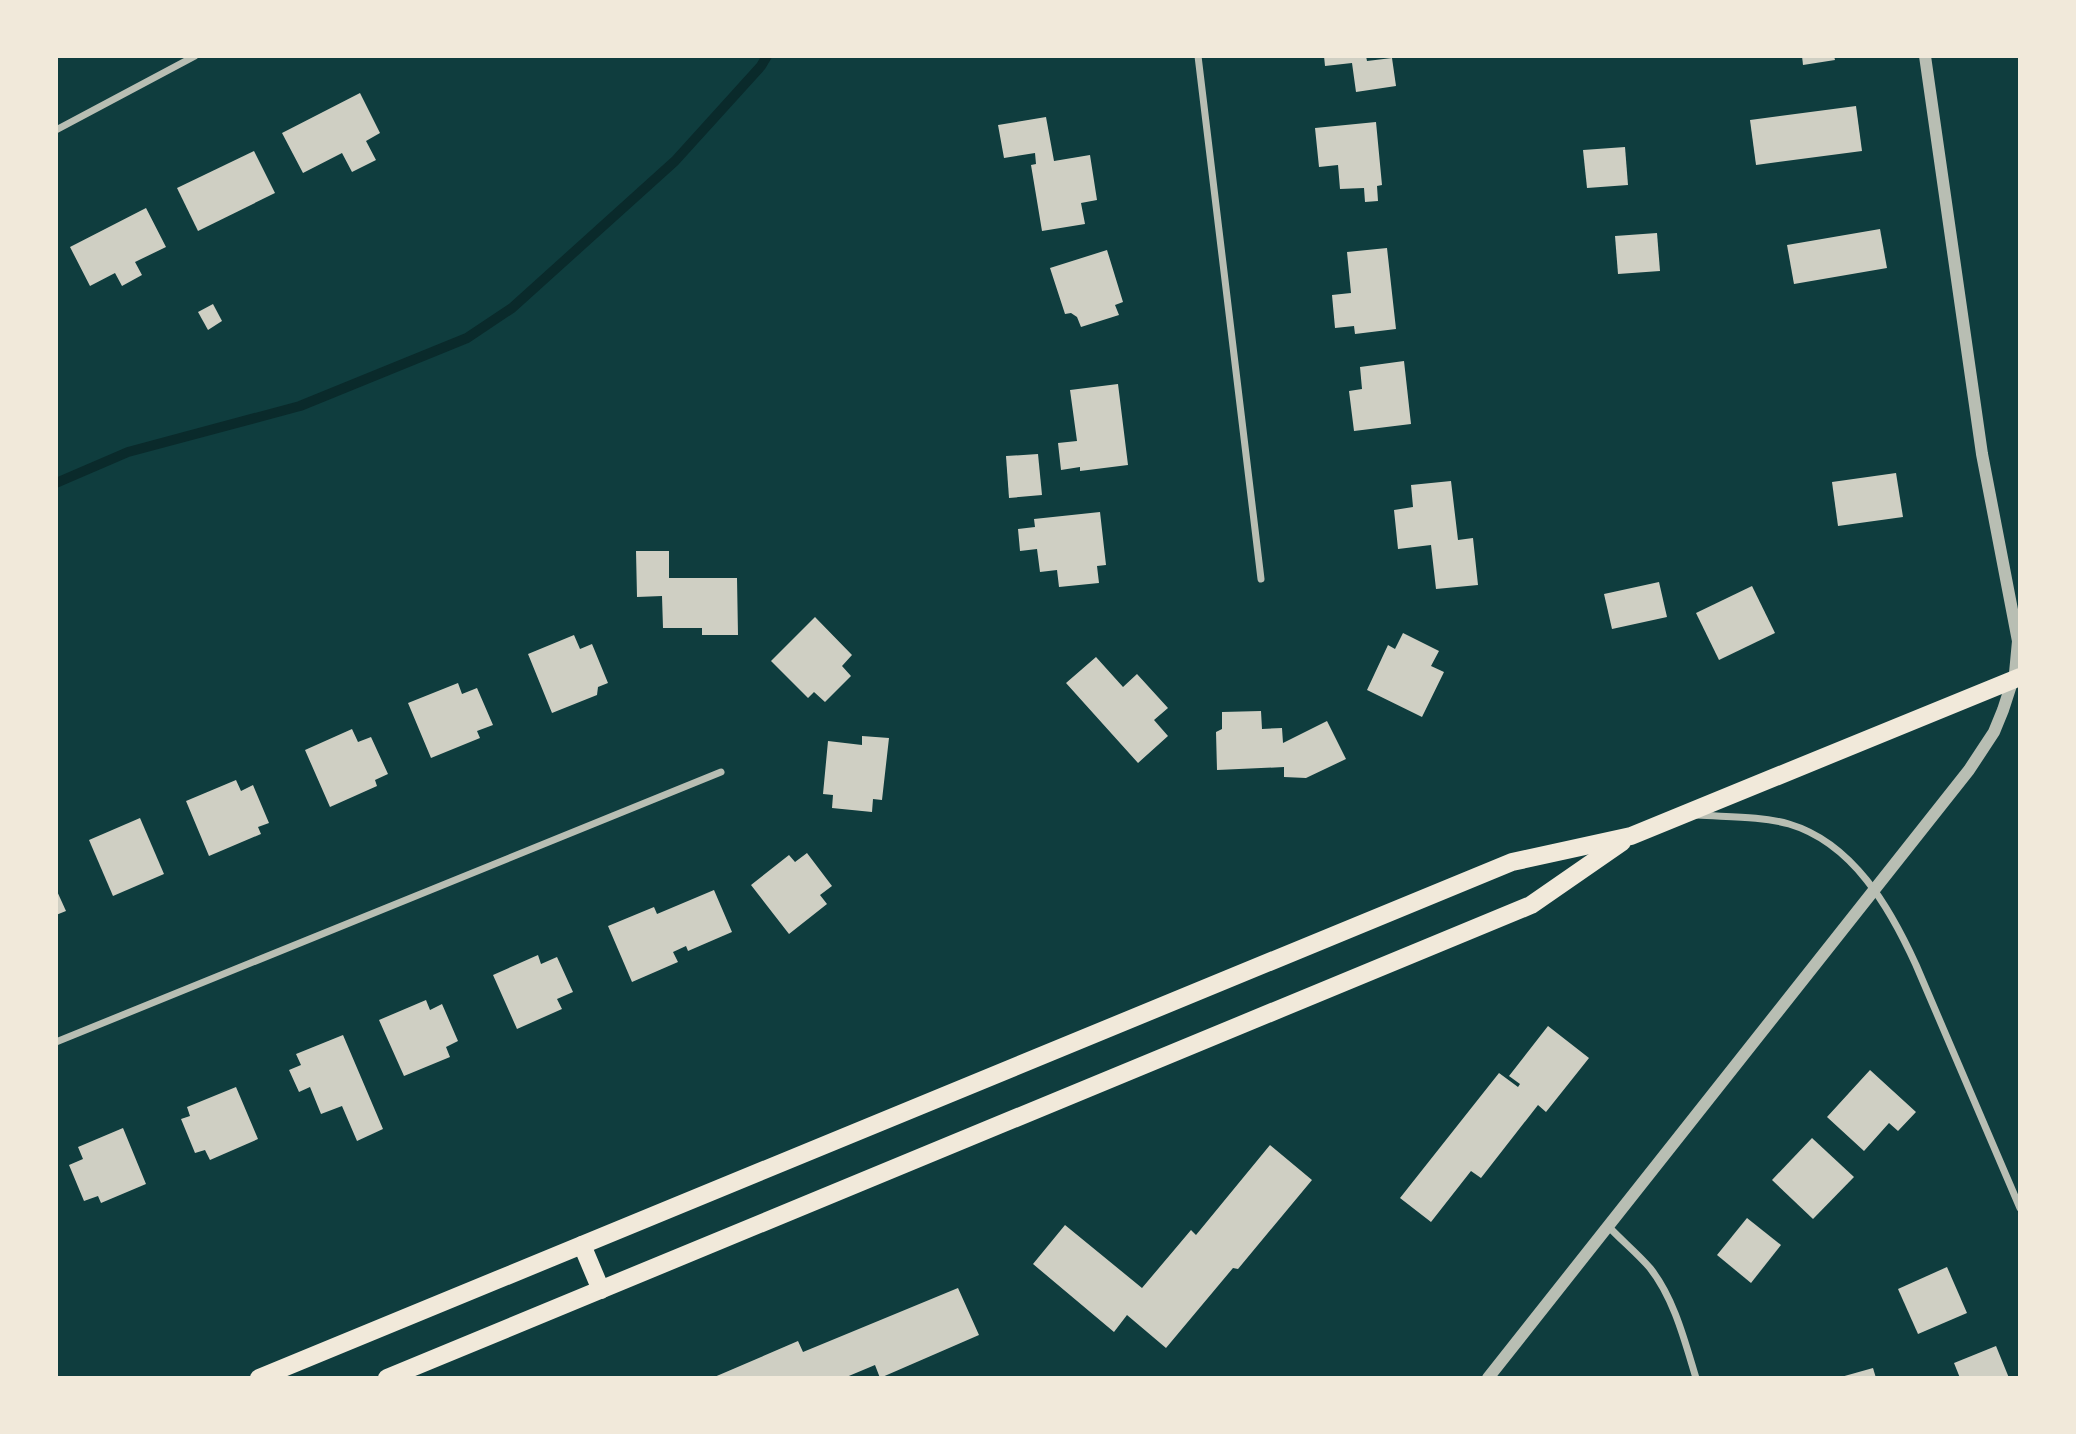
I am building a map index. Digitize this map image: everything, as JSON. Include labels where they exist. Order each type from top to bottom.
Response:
[{"type":"main road","points":[[259,1378],[1512,862],[1631,836],[2016,679]]},
{"type":"main road","points":[[387,1378],[1531,905],[1631,836]]},
{"type":"main road","points":[[582,1245],[601,1290]]},
{"type":"street","points":[[56,131],[195,56]]},
{"type":"street","points":[[1198,56],[1261,579]]},
{"type":"street","points":[[1488,1378],[1980,754],[2016,679],[2015,620],[1982,454],[1925,56]]},
{"type":"street","points":[[56,1042],[721,772]]},
{"type":"street","points":[[1683,814],[1777,822],[1806,830],[1846,858],[1875,890],[1912,956],[2020,1208]]},
{"type":"street","points":[[1608,1226],[1649,1267],[1661,1284],[1696,1378]]},
{"type":"building","points":[[1324,56],[1366,56],[1367,61],[1392,58],[1396,86],[1356,92],[1352,63],[1325,66]]},
{"type":"building","points":[[1802,56],[1834,56],[1835,60],[1803,65]]},
{"type":"building","points":[[360,93],[380,133],[366,141],[376,160],[352,172],[342,153],[303,173],[282,133]]},
{"type":"building","points":[[1856,106],[1862,151],[1756,165],[1750,120]]},
{"type":"building","points":[[1046,117],[1054,161],[1090,155],[1097,200],[1081,203],[1085,224],[1042,231],[1031,165],[1036,164],[1035,153],[1004,158],[998,125]]},
{"type":"building","points":[[1376,122],[1382,185],[1377,186],[1378,201],[1365,202],[1364,188],[1340,189],[1338,165],[1319,167],[1315,128]]},
{"type":"building","points":[[1625,147],[1628,185],[1587,188],[1583,150]]},
{"type":"building","points":[[254,151],[275,193],[198,231],[177,188]]},
{"type":"building","points":[[146,208],[166,247],[135,262],[142,275],[122,286],[115,273],[90,286],[70,247]]},
{"type":"building","points":[[1880,229],[1887,268],[1794,284],[1787,245]]},
{"type":"building","points":[[1657,233],[1660,271],[1618,274],[1615,236]]},
{"type":"building","points":[[1387,248],[1396,329],[1355,334],[1354,326],[1335,328],[1332,295],[1351,293],[1347,252]]},
{"type":"building","points":[[1107,250],[1123,302],[1115,305],[1119,315],[1081,327],[1077,317],[1071,313],[1065,314],[1050,268]]},
{"type":"building","points":[[213,304],[222,321],[208,330],[198,312]]},
{"type":"building","points":[[1404,361],[1411,424],[1354,431],[1349,391],[1362,389],[1360,367]]},
{"type":"building","points":[[1118,384],[1128,465],[1080,471],[1080,467],[1061,470],[1058,443],[1077,441],[1070,390]]},
{"type":"building","points":[[1038,454],[1042,495],[1009,498],[1006,456]]},
{"type":"building","points":[[1896,473],[1903,517],[1838,526],[1832,482]]},
{"type":"building","points":[[1451,481],[1458,540],[1473,538],[1478,585],[1436,589],[1431,545],[1398,549],[1394,510],[1413,507],[1411,485]]},
{"type":"building","points":[[1100,512],[1106,565],[1097,566],[1099,583],[1059,587],[1057,570],[1040,572],[1037,549],[1020,551],[1018,529],[1035,527],[1034,519]]},
{"type":"building","points":[[636,551],[669,551],[669,578],[737,578],[738,635],[702,635],[702,628],[663,628],[662,596],[637,597]]},
{"type":"building","points":[[1659,582],[1667,617],[1612,629],[1604,594]]},
{"type":"building","points":[[1752,586],[1775,633],[1719,660],[1696,613]]},
{"type":"building","points":[[815,617],[852,655],[842,666],[851,676],[825,702],[814,692],[808,698],[771,661]]},
{"type":"building","points":[[1403,633],[1439,651],[1431,666],[1444,672],[1422,717],[1367,690],[1388,645],[1395,649]]},
{"type":"building","points":[[574,635],[580,649],[592,644],[608,683],[598,687],[597,695],[552,713],[528,654]]},
{"type":"building","points":[[1096,657],[1123,687],[1137,674],[1168,708],[1154,720],[1168,736],[1138,763],[1066,683]]},
{"type":"building","points":[[458,683],[462,694],[477,688],[493,725],[477,731],[480,738],[431,758],[408,703]]},
{"type":"building","points":[[1261,711],[1262,729],[1282,728],[1283,743],[1327,721],[1346,759],[1306,778],[1284,777],[1284,767],[1217,770],[1216,732],[1222,729],[1222,712]]},
{"type":"building","points":[[352,729],[358,742],[371,737],[388,774],[375,780],[377,786],[330,807],[305,750]]},
{"type":"building","points":[[862,736],[889,738],[882,800],[873,799],[872,812],[832,808],[833,795],[823,794],[828,741],[862,745]]},
{"type":"building","points":[[236,780],[241,791],[253,785],[269,823],[258,827],[261,834],[209,856],[186,801]]},
{"type":"building","points":[[140,818],[164,874],[113,896],[89,840]]},
{"type":"building","points":[[807,853],[832,886],[820,895],[827,904],[789,934],[751,885],[789,855],[795,862]]},
{"type":"building","points":[[56,889],[66,911],[56,915]]},
{"type":"building","points":[[714,890],[732,932],[688,951],[686,946],[673,952],[678,962],[632,982],[608,926],[654,907],[657,914]]},
{"type":"building","points":[[538,955],[541,964],[557,957],[573,992],[557,999],[562,1009],[517,1029],[493,975]]},
{"type":"building","points":[[426,1000],[430,1010],[442,1004],[458,1041],[446,1047],[450,1057],[404,1076],[379,1020]]},
{"type":"building","points":[[1548,1026],[1589,1058],[1546,1112],[1538,1105],[1481,1178],[1471,1171],[1431,1222],[1400,1198],[1499,1073],[1518,1087],[1520,1084],[1509,1076]]},
{"type":"building","points":[[343,1035],[383,1129],[357,1141],[342,1106],[321,1114],[310,1087],[299,1092],[289,1070],[301,1065],[296,1054]]},
{"type":"building","points":[[1870,1070],[1916,1112],[1898,1131],[1889,1123],[1864,1151],[1827,1117]]},
{"type":"building","points":[[236,1087],[258,1139],[210,1160],[205,1150],[195,1153],[181,1119],[190,1116],[187,1107]]},
{"type":"building","points":[[123,1128],[146,1184],[101,1203],[98,1196],[84,1201],[69,1165],[83,1159],[78,1147]]},
{"type":"building","points":[[1812,1138],[1854,1177],[1813,1219],[1772,1180]]},
{"type":"building","points":[[1270,1145],[1312,1180],[1238,1269],[1233,1268],[1166,1348],[1127,1315],[1114,1332],[1033,1264],[1065,1225],[1142,1288],[1191,1230],[1196,1235]]},
{"type":"building","points":[[1747,1218],[1781,1245],[1751,1283],[1717,1255]]},
{"type":"building","points":[[1947,1267],[1967,1313],[1918,1334],[1898,1289]]},
{"type":"building","points":[[958,1288],[979,1335],[880,1378],[875,1365],[844,1378],[712,1378],[798,1341],[803,1352]]},
{"type":"building","points":[[1996,1346],[2009,1378],[1960,1378],[1954,1363]]},
{"type":"building","points":[[1873,1368],[1876,1378],[1841,1377]]},
{"type":"waterway","points":[[56,483],[128,452],[300,406],[467,338],[512,308],[675,161],[767,56]]}]
